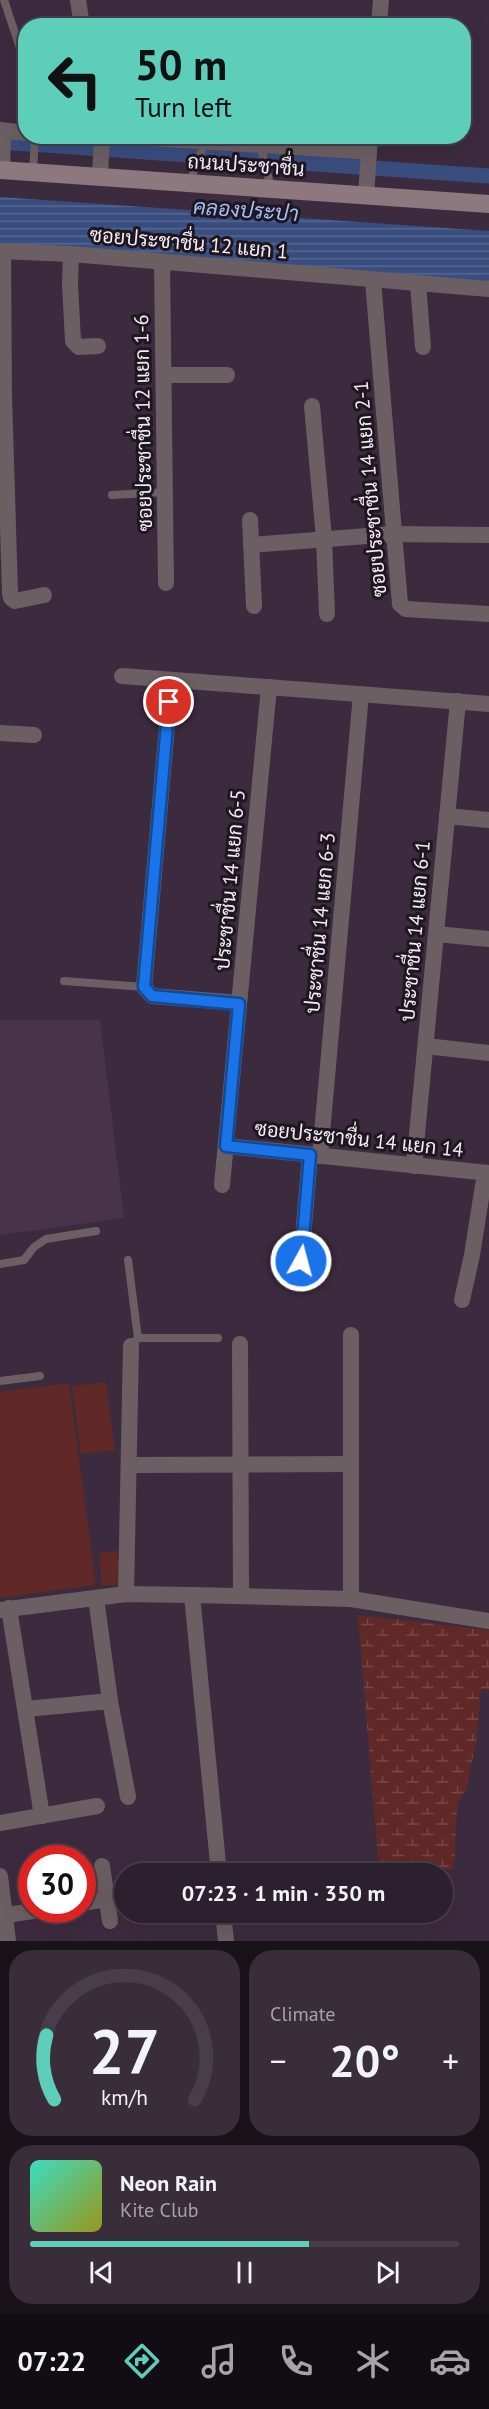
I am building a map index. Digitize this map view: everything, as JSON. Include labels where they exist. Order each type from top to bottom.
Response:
[{"type":"main road","name":"ถนนประชาชื่น","points":[[2,149],[33,173],[100,170],[189,184],[272,189],[366,188],[489,204]]},
{"type":"street","points":[[78,0],[81,18]]},
{"type":"street","points":[[380,18],[381,0]]},
{"type":"street","points":[[2,149],[18,142]]},
{"type":"street","points":[[100,170],[102,144]]},
{"type":"street","points":[[242,144],[369,149],[366,188]]},
{"type":"street","points":[[1,251],[10,593],[11,598],[15,601],[44,595]]},
{"type":"street","name":"ซอยประชาชื่น 12 แยก 1","points":[[1,251],[162,261],[373,281],[489,289]]},
{"type":"street","points":[[71,254],[73,341],[79,347],[98,346]]},
{"type":"street","name":"ซอยประชาชื่น 12 แยก 1-6","points":[[162,261],[166,583]]},
{"type":"street","name":"ซอยประชาชื่น 14 แยก 2-1","points":[[373,281],[400,604],[406,609],[489,614]]},
{"type":"street","points":[[418,284],[423,347]]},
{"type":"street","points":[[164,375],[227,375]]},
{"type":"street","points":[[312,406],[324,538],[327,614]]},
{"type":"street","points":[[250,520],[254,606]]},
{"type":"street","points":[[251,545],[393,534],[489,535]]},
{"type":"street","points":[[122,676],[489,704]]},
{"type":"street","points":[[171,680],[144,987],[152,996],[239,1004]]},
{"type":"street","name":"ประชาชื่น 14 แยก 6-5","points":[[222,1185],[269,687]]},
{"type":"street","name":"ประชาชื่น 14 แยก 6-3","points":[[301,1261],[315,1155],[361,694]]},
{"type":"street","name":"ประชาชื่น 14 แยก 6-1","points":[[414,1166],[458,701]]},
{"type":"street","points":[[0,733],[34,735]]},
{"type":"street","points":[[447,816],[489,820]]},
{"type":"street","points":[[436,934],[489,939]]},
{"type":"street","points":[[426,1046],[489,1053]]},
{"type":"street","name":"ซอยประชาชื่น 14 แยก 14","points":[[226,1146],[487,1173]]},
{"type":"street","points":[[462,1300],[487,1173]]},
{"type":"street","points":[[351,1335],[351,1599]]},
{"type":"street","points":[[126,1594],[134,1342]]},
{"type":"street","points":[[240,1344],[241,1596]]},
{"type":"street","points":[[129,1465],[351,1464]]},
{"type":"street","points":[[42,1816],[26,1709],[5,1609],[126,1594],[241,1596],[351,1599],[489,1621]]},
{"type":"street","points":[[192,1595],[218,1863]]},
{"type":"street","points":[[96,1598],[110,1701],[128,1797]]},
{"type":"street","points":[[26,1709],[110,1701]]},
{"type":"street","points":[[0,1823],[97,1806]]},
{"type":"street","points":[[102,1866],[110,1921]]},
{"type":"street","points":[[0,1876],[2,1915],[8,1941]]},
{"type":"street","points":[[96,1901],[107,1899]]},
{"type":"street","points":[[2,1915],[18,1913]]},
{"type":"street","points":[[224,1923],[226,1941]]},
{"type":"lane","points":[[4,0],[18,42]]},
{"type":"lane","points":[[33,144],[33,173]]},
{"type":"lane","points":[[189,184],[204,144]]},
{"type":"lane","points":[[260,145],[272,189]]},
{"type":"lane","points":[[112,495],[165,492]]},
{"type":"lane","points":[[64,981],[144,987]]},
{"type":"lane","points":[[0,1264],[24,1260],[34,1247],[46,1239],[96,1231]]},
{"type":"lane","points":[[128,1260],[134,1342],[218,1338]]},
{"type":"lane","points":[[0,1381],[40,1376]]},
{"type":"shaded area","points":[[0,1020],[100,1020],[124,1218],[0,1235]]},
{"type":"green space","points":[[106,1382],[115,1450],[81,1454],[72,1386]]},
{"type":"green space","points":[[69,1383],[96,1585],[0,1598],[0,1392]]},
{"type":"green space","points":[[117,1551],[121,1584],[102,1586],[99,1553]]},
{"type":"green space","points":[[358,1615],[489,1630],[489,1690],[481,1689],[477,1737],[466,1790],[457,1804],[454,1869],[453,1863],[378,1863]]},
{"type":"water","points":[[0,197],[489,231],[489,281],[0,247]]},
{"type":"waterway","points":[[0,142],[18,143]]},
{"type":"waterway","points":[[29,144],[489,176]]},
{"type":"route","points":[[169,702],[144,987],[152,996],[239,1004],[226,1146],[310,1155],[301,1261]]},
{"type":"water label","name":"คลองประปา","points":[[246,210]]}]
